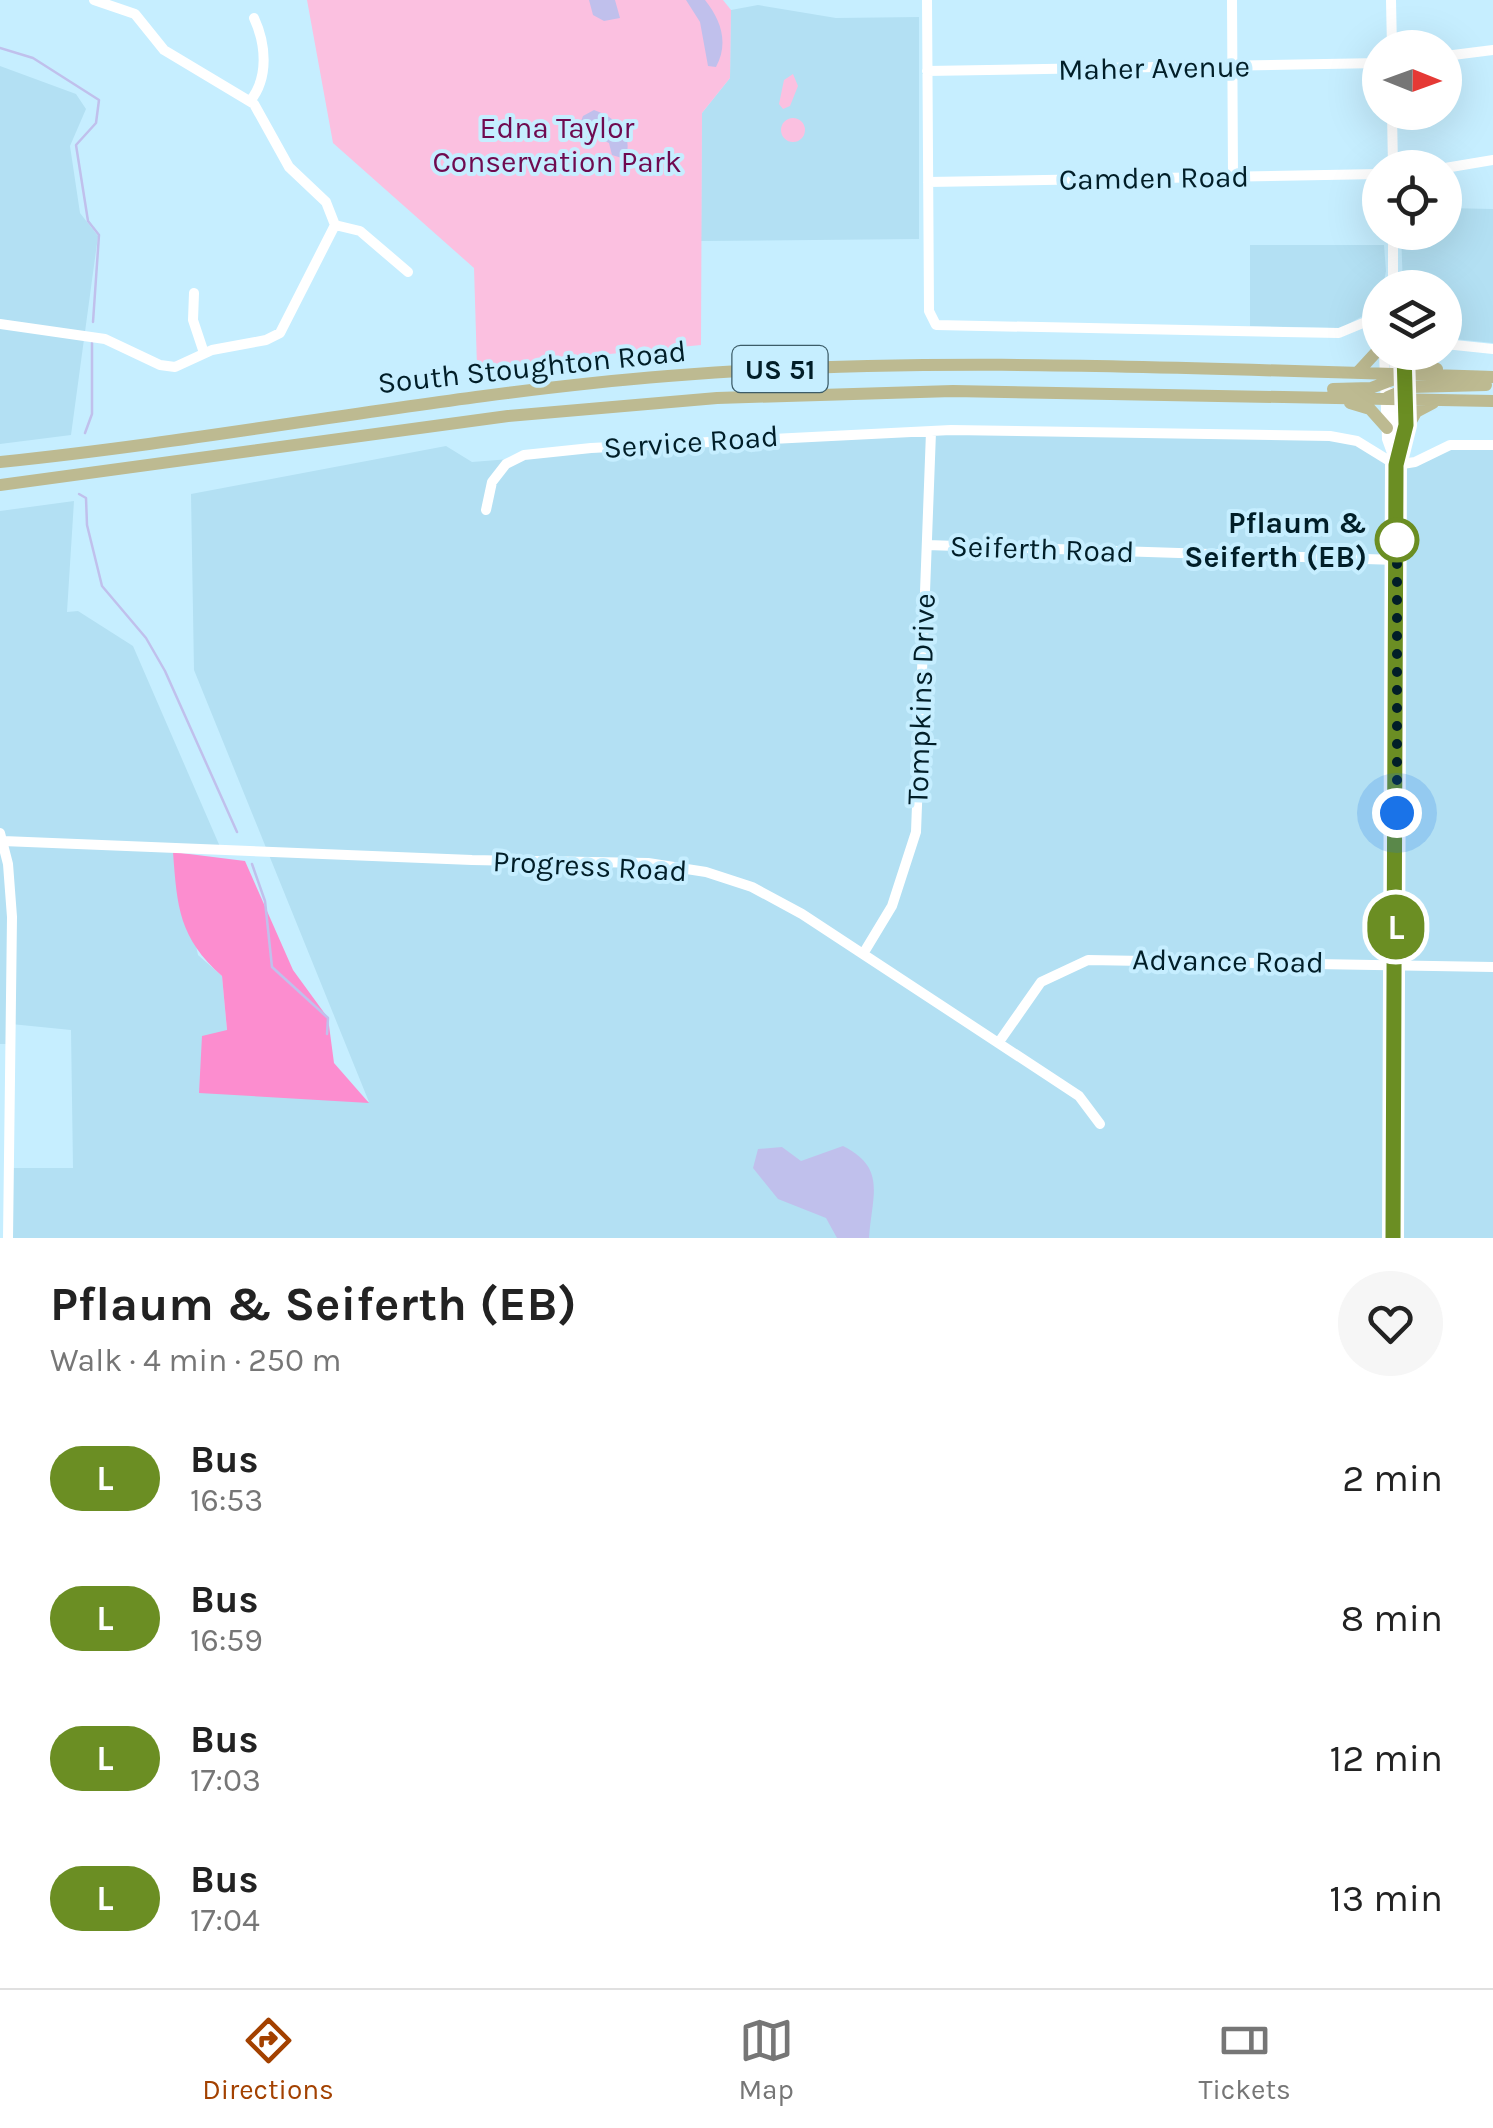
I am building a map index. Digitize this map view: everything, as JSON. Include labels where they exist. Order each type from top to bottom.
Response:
[{"type":"main road","name":"South Stoughton Road","points":[[0,462],[410,404],[669,376],[921,366],[1357,373],[1438,400],[1493,401]]},
{"type":"main road","points":[[1357,373],[1362,368]]},
{"type":"main road","points":[[1435,370],[1453,376]]},
{"type":"main road","name":"South Stoughton Road","points":[[0,486],[436,425],[717,398],[896,391],[1339,398],[1453,376],[1493,377]]},
{"type":"main road","points":[[1260,396],[1493,384]]},
{"type":"main road","points":[[1339,398],[1373,412],[1387,428]]},
{"type":"main road","points":[[1405,432],[1416,412],[1438,400]]},
{"type":"street","points":[[0,324],[105,339],[168,367],[182,366],[204,353],[275,336],[289,320],[335,225],[326,202],[289,167],[250,101],[164,50],[136,14],[94,0]]},
{"type":"street","points":[[926,0],[929,311],[934,324],[1338,334],[1362,324]]},
{"type":"street","points":[[1232,0],[1233,177]]},
{"type":"street","points":[[1391,0],[1392,30]]},
{"type":"street","points":[[250,101],[263,78],[262,37],[254,18]]},
{"type":"street","points":[[1462,54],[1493,50]]},
{"type":"street","name":"Maher Avenue","points":[[928,71],[1233,69],[1362,64]]},
{"type":"street","points":[[1462,165],[1493,160]]},
{"type":"street","name":"Camden Road","points":[[928,182],[1362,174]]},
{"type":"street","points":[[335,225],[360,231],[408,272]]},
{"type":"street","points":[[194,293],[193,320],[204,353]]},
{"type":"street","points":[[1462,345],[1493,348]]},
{"type":"street","points":[[1389,370],[1405,432],[1396,465]]},
{"type":"street","points":[[1393,1238],[1398,432],[1394,370]]},
{"type":"street","points":[[1396,465],[1387,428],[1400,370]]},
{"type":"street","name":"Service Road","points":[[486,510],[494,477],[524,456],[737,437],[930,432],[1336,436],[1357,441],[1396,465]]},
{"type":"street","name":"Tompkins Drive","points":[[863,954],[892,906],[916,832],[930,432]]},
{"type":"street","points":[[1396,465],[1415,462],[1450,445],[1493,446]]},
{"type":"street","name":"Seiferth Road","points":[[927,545],[1397,560]]},
{"type":"street","points":[[1,837],[11,900],[5,1044],[8,1238]]},
{"type":"street","name":"Progress Road","points":[[1,837],[660,864],[706,872],[752,887],[863,954],[1079,1096],[1100,1124]]},
{"type":"street","name":"Advance Road","points":[[1000,1042],[1041,982],[1079,962],[1493,967]]},
{"type":"shaded area","points":[[589,0],[615,0],[620,18],[604,21],[593,15]]},
{"type":"shaded area","points":[[686,0],[705,0],[719,24],[722,49],[716,67],[708,66],[700,22]]},
{"type":"shaded area","points":[[758,5],[836,18],[919,17],[919,239],[701,241],[702,113],[730,78],[731,10]]},
{"type":"shaded area","points":[[0,66],[76,94],[86,109],[70,146],[80,213],[98,236],[71,435],[0,444]]},
{"type":"shaded area","points":[[594,110],[609,117],[625,134],[625,159],[612,155],[609,143],[578,129],[583,116]]},
{"type":"shaded area","points":[[1462,208],[1493,209],[1493,343],[1462,340],[1462,270],[1402,270],[1402,250],[1462,250]]},
{"type":"shaded area","points":[[1250,245],[1362,245],[1362,250],[1384,250],[1386,270],[1362,270],[1362,316],[1341,328],[1250,326]]},
{"type":"shaded area","points":[[823,434],[1339,436],[1393,464],[1430,452],[1493,445],[1493,1238],[8,1238],[9,1168],[73,1168],[71,1030],[11,1024],[10,1044],[0,1044],[0,511],[74,501],[67,612],[78,611],[133,646],[221,849],[174,847],[198,955],[222,976],[227,1031],[369,1102],[194,670],[191,494],[446,446],[472,462]]},
{"type":"shaded area","points":[[173,852],[245,861],[293,970],[328,1018],[334,1063],[369,1103],[199,1093],[202,1036],[227,1030],[222,976],[197,948],[183,920]]},
{"type":"shaded area","points":[[843,1146],[857,1155],[871,1173],[874,1196],[869,1238],[837,1238],[826,1218],[778,1199],[753,1168],[758,1149],[782,1147],[801,1161]]},
{"type":"green space","name":"Edna Taylor Conservation Park","points":[[307,0],[723,0],[731,10],[730,78],[702,113],[701,345],[477,367],[474,268],[333,143]]},
{"type":"green space","points":[[793,74],[798,86],[790,106],[783,109],[779,104],[784,80]]},
{"type":"green space","points":[[788,118],[798,118],[805,130],[798,142],[788,142],[781,135],[781,125]]},
{"type":"waterway","points":[[0,48],[33,58],[99,100],[96,123],[76,145],[88,221],[99,235],[93,322]]},
{"type":"waterway","points":[[85,433],[92,414],[92,343]]},
{"type":"waterway","points":[[79,494],[86,498],[87,525],[102,586],[146,638],[165,671],[237,832]]},
{"type":"waterway","points":[[252,864],[265,901],[272,967],[328,1018],[327,1034]]},
{"type":"bus line","name":"L","points":[[1393,1238],[1396,465],[1406,425],[1405,370]]},
{"type":"place","name":"Pflaum & Seiferth (EB)","points":[[1397,540]]},
{"type":"route","points":[[1397,540],[1397,534],[1398,684],[1397,813]]}]
